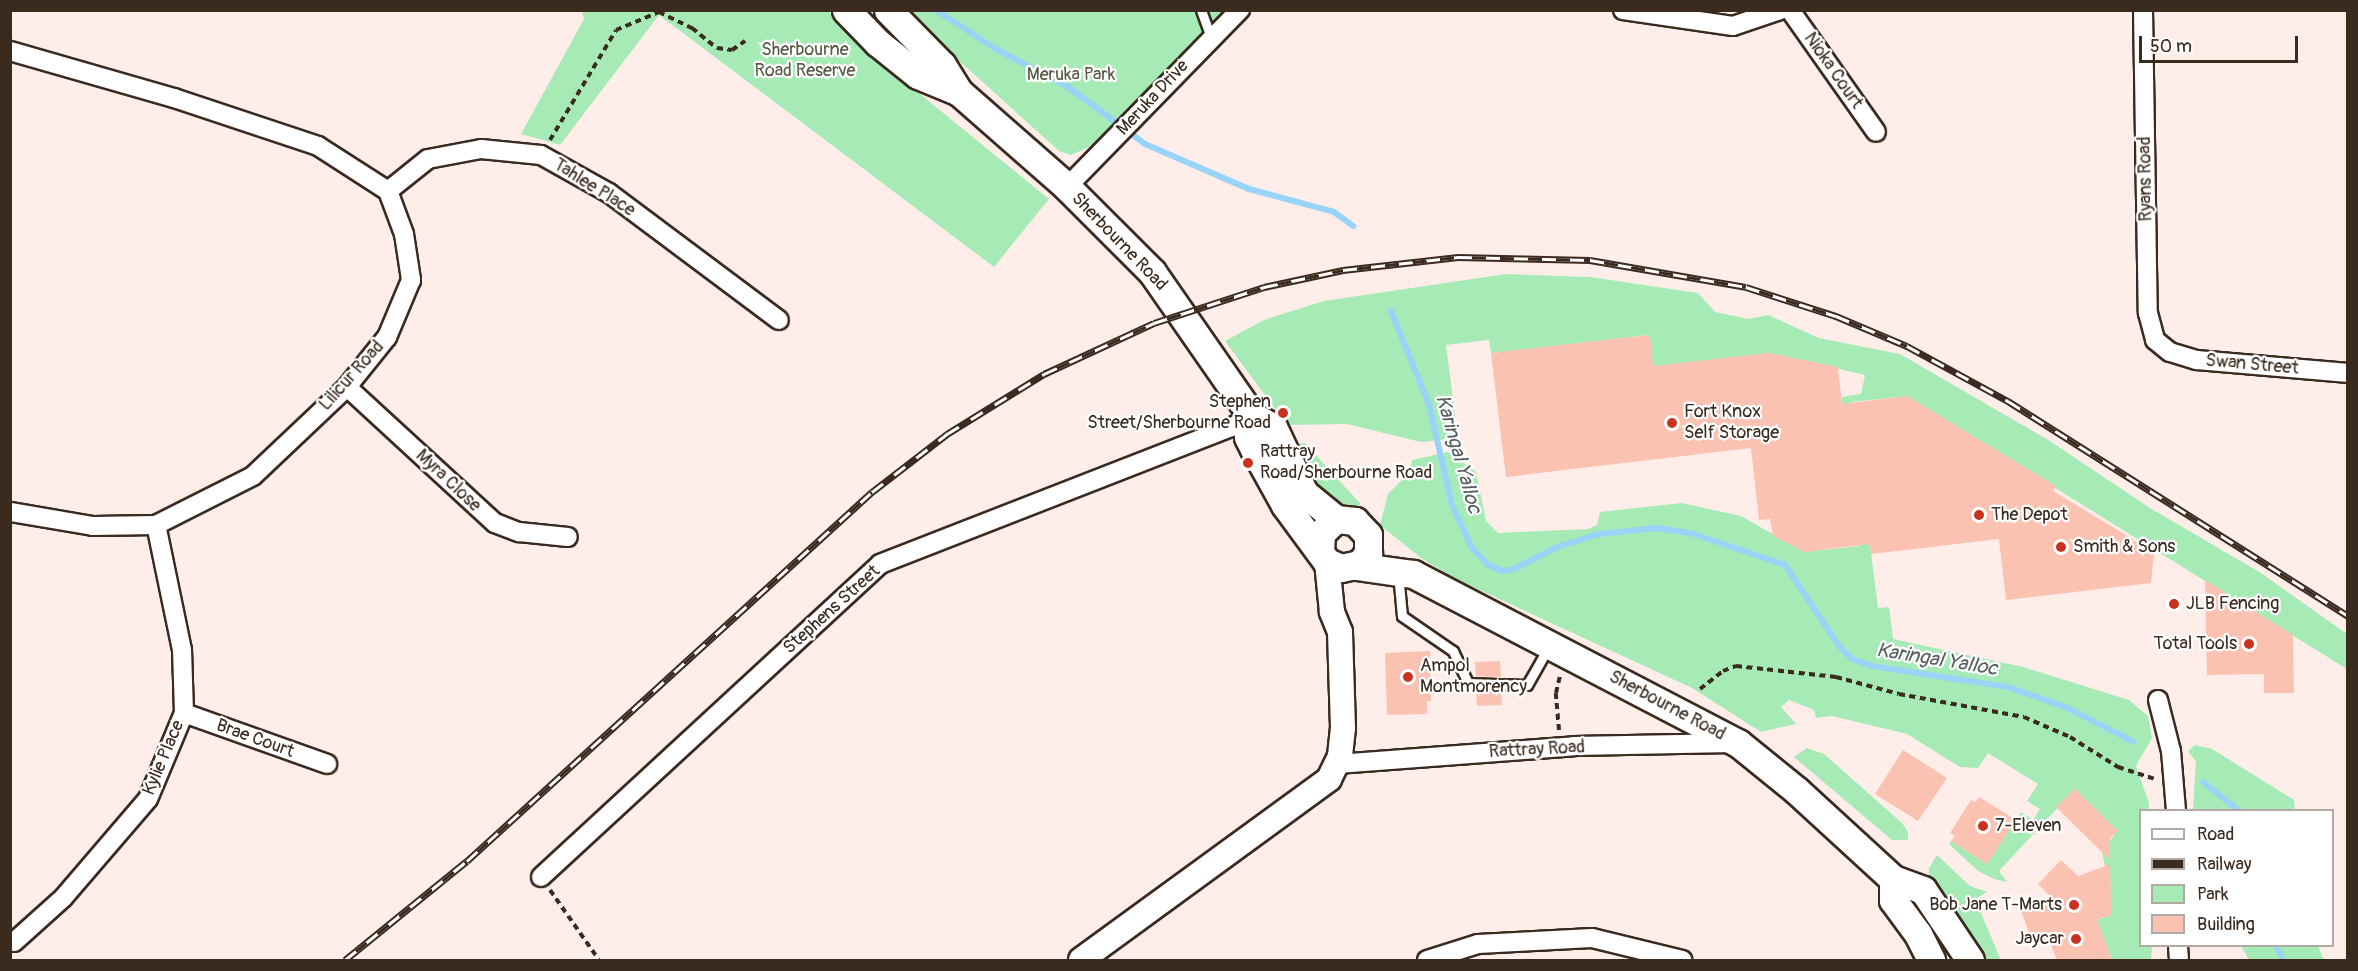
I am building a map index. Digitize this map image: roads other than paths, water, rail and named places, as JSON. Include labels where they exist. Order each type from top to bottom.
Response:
[{"type":"main road","name":"Sherbourne Road","points":[[846,10],[878,43],[918,75],[959,92]]},
{"type":"main road","name":"Sherbourne Road","points":[[888,10],[942,65],[959,92],[1067,187],[1152,272],[1252,416],[1273,427],[1304,493],[1336,519]]},
{"type":"main road","points":[[1252,416],[1248,426],[1254,449],[1285,505],[1338,562]]},
{"type":"main road","points":[[1336,519],[1355,521],[1368,535],[1368,553],[1338,562],[1321,533],[1336,519]]},
{"type":"main road","name":"Sherbourne Road","points":[[1368,535],[1406,573]]},
{"type":"main road","name":"Sherbourne Road","points":[[1338,562],[1406,573],[1738,743],[1796,790],[1893,879],[1923,890],[1970,960]]},
{"type":"main road","points":[[1893,879],[1893,900],[1918,934],[1931,960]]},
{"type":"street","name":"Meruka Drive","points":[[1067,187],[1211,37],[1240,10]]},
{"type":"street","points":[[1623,10],[1733,26],[1780,10]]},
{"type":"street","name":"Nioka Court","points":[[1790,10],[1876,132]]},
{"type":"street","name":"Ryans Road","points":[[2143,10],[2148,313],[2152,334],[2160,344]]},
{"type":"street","points":[[10,51],[174,98],[318,146],[388,191]]},
{"type":"street","name":"Tahlee Place","points":[[388,191],[428,159],[481,149],[541,155],[609,193],[779,320]]},
{"type":"street","name":"Lilicur Road","points":[[10,512],[93,526],[156,525],[253,476],[347,387],[387,337],[411,280],[404,234],[388,191]]},
{"type":"street","name":"Swan Street","points":[[2160,344],[2179,356],[2196,360],[2348,373]]},
{"type":"street","name":"Myra Close","points":[[347,387],[495,524],[519,532],[568,537]]},
{"type":"street","name":"Stephens Street","points":[[541,878],[880,564],[1232,427],[1252,416]]},
{"type":"street","name":"Kylie Place","points":[[14,942],[63,898],[148,799],[184,713],[182,650],[156,525]]},
{"type":"street","points":[[1081,960],[1311,795],[1329,779],[1337,764],[1343,728],[1340,632],[1346,612],[1338,562]]},
{"type":"street","points":[[2158,700],[2171,751],[2176,809]]},
{"type":"street","name":"Brae Court","points":[[184,713],[327,764]]},
{"type":"street","name":"Rattray Road","points":[[1337,764],[1560,747],[1738,743]]},
{"type":"street","points":[[1427,960],[1478,944],[1592,938],[1682,960]]},
{"type":"lane","points":[[1201,10],[1211,37]]},
{"type":"lane","points":[[1406,573],[1402,616],[1453,651],[1467,683],[1527,685],[1557,650]]},
{"type":"waterway","name":"Karingal Yalloc","points":[[936,10],[994,48],[1068,87],[1145,144],[1249,189],[1334,212],[1353,226]]},
{"type":"waterway","name":"Karingal Yalloc","points":[[1391,311],[1429,404],[1452,505],[1472,548],[1488,565],[1503,571],[1514,569],[1557,547],[1599,534],[1658,528],[1691,533],[1785,565],[1839,646],[1852,659],[1872,666],[2008,687],[2065,707],[2134,742]]},
{"type":"waterway","name":"Karingal Yalloc","points":[[2203,782],[2237,809]]},
{"type":"waterway","name":"Karingal Yalloc","points":[[2276,947],[2283,960]]},
{"type":"railway","points":[[345,960],[467,861],[872,492],[947,434],[1044,374],[1154,323],[1264,287],[1343,270],[1458,257],[1590,260],[1746,287],[1836,316],[1907,346],[2008,401],[2348,616]]},
{"type":"place","name":"Stephen Street/Sherbourne Road","points":[[1283,413]]},
{"type":"place","name":"Fort Knox Self Storage","points":[[1672,423]]},
{"type":"place","name":"Rattray Road/Sherbourne Road","points":[[1248,463]]},
{"type":"place","name":"The Depot","points":[[1979,515]]},
{"type":"place","name":"Smith & Sons","points":[[2061,547]]},
{"type":"place","name":"JLB Fencing","points":[[2174,604]]},
{"type":"place","name":"Total Tools","points":[[2249,644]]},
{"type":"place","name":"Ampol Montmorency","points":[[1408,677]]},
{"type":"place","name":"7-Eleven","points":[[1983,826]]},
{"type":"place","name":"Bob Jane T-Marts","points":[[2074,905]]},
{"type":"place","name":"Jaycar","points":[[2076,939]]},
{"type":"park label","name":"Sherbourne Road Reserve","points":[[805,61]]},
{"type":"park label","name":"Meruka Park","points":[[1071,75]]}]
